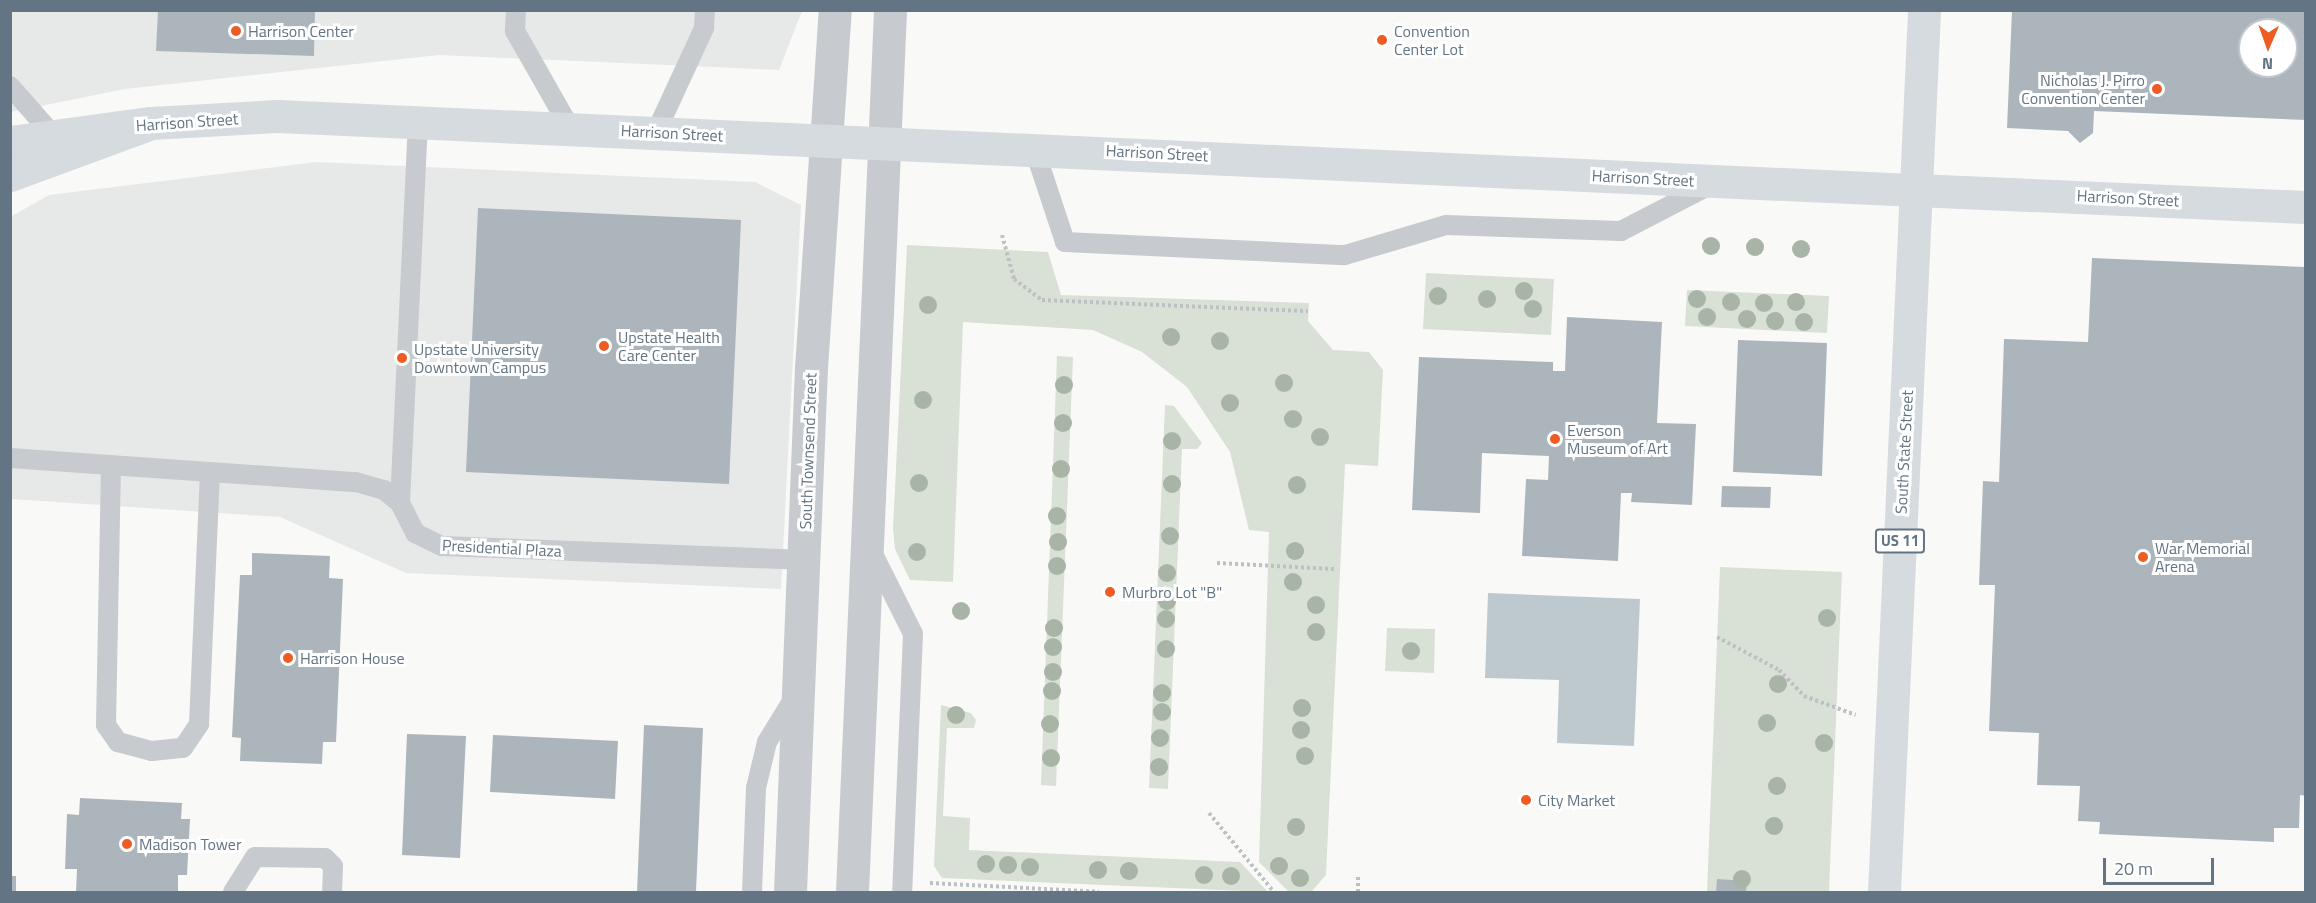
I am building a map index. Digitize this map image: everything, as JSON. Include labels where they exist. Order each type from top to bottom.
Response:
[{"type":"main road","name":"South State Street","points":[[1884,892],[1924,10]]},
{"type":"main road","name":"Harrison Street","points":[[10,142],[151,123],[278,116],[1034,148],[1716,182],[2306,207]]},
{"type":"main road","points":[[10,175],[151,123]]},
{"type":"street","name":"South Townsend Street","points":[[790,892],[826,140],[835,10]]},
{"type":"street","points":[[852,892],[890,10]]},
{"type":"lane","points":[[516,10],[515,31],[570,128]]},
{"type":"lane","points":[[656,132],[704,28],[705,10]]},
{"type":"lane","points":[[10,86],[53,135]]},
{"type":"lane","points":[[400,503],[418,121]]},
{"type":"lane","points":[[1034,148],[1065,242],[1346,255],[1446,225],[1621,231],[1716,182]]},
{"type":"lane","points":[[10,458],[356,482],[384,490],[400,503]]},
{"type":"lane","points":[[111,465],[106,725],[118,742],[153,751],[183,748],[199,724],[210,471]]},
{"type":"lane","name":"Presidential Plaza","points":[[400,503],[415,533],[442,546],[805,560]]},
{"type":"lane","points":[[868,543],[913,634],[902,887]]},
{"type":"lane","points":[[752,892],[756,788],[767,742],[800,688]]},
{"type":"lane","points":[[233,892],[255,857],[325,858],[333,866],[332,892]]},
{"type":"path","points":[[1002,235],[1014,279],[1042,300],[1308,311]]},
{"type":"path","points":[[1217,563],[1335,568]]},
{"type":"path","points":[[1717,637],[1779,670],[1812,700],[1836,711],[1892,722]]},
{"type":"path","points":[[1209,813],[1274,892]]},
{"type":"path","points":[[1358,877],[1358,892]]},
{"type":"path","points":[[902,887],[1099,892]]},
{"type":"shaded area","points":[[11,11],[802,11],[779,70],[439,55],[125,89],[11,112]]},
{"type":"shaded area","name":"Upstate University Downtown Campus","points":[[316,162],[755,182],[801,205],[781,589],[406,573],[280,517],[11,499],[10,217],[49,195]]},
{"type":"shaded area","points":[[907,245],[1048,252],[1061,295],[1309,303],[1308,321],[1333,350],[1369,352],[1383,370],[1378,466],[1345,464],[1326,875],[1311,892],[1289,892],[1259,862],[1269,532],[1249,530],[1230,452],[1187,387],[1142,352],[1093,330],[963,322],[953,582],[910,580],[895,549],[893,529]]},
{"type":"shaded area","points":[[1426,273],[1554,279],[1551,335],[1423,329]]},
{"type":"shaded area","points":[[1687,290],[1829,296],[1827,333],[1685,326]]},
{"type":"shaded area","points":[[1057,356],[1073,357],[1056,786],[1041,785]]},
{"type":"shaded area","points":[[1165,405],[1174,406],[1202,443],[1197,449],[1182,449],[1168,789],[1149,788]]},
{"type":"shaded area","points":[[1720,567],[1842,572],[1829,892],[1707,892]]},
{"type":"shaded area","points":[[1488,593],[1640,599],[1634,746],[1557,743],[1559,680],[1485,678]]},
{"type":"shaded area","points":[[1387,628],[1435,629],[1434,673],[1385,671]]},
{"type":"shaded area","points":[[941,705],[971,713],[976,720],[974,728],[947,728],[943,816],[970,818],[969,850],[1240,862],[1268,892],[942,878],[934,866]]},
{"type":"building","name":"Harrison Center","points":[[158,10],[315,10],[314,56],[156,51]]},
{"type":"building","name":"Nicholas J. Pirro Convention Center","points":[[2012,10],[2306,10],[2306,120],[2094,111],[2093,133],[2080,143],[2068,131],[2007,128]]},
{"type":"building","name":"Upstate Health Care Center","points":[[478,208],[741,220],[729,484],[466,472]]},
{"type":"building","name":"War Memorial Arena","points":[[2092,258],[2306,267],[2306,796],[2300,795],[2299,828],[2274,828],[2274,842],[2099,834],[2100,822],[2078,821],[2080,786],[2037,785],[2039,733],[1989,731],[1995,585],[1979,585],[1983,481],[1999,482],[2004,339],[2088,342]]},
{"type":"building","name":"Everson Museum of Art","points":[[1567,317],[1662,322],[1657,423],[1696,424],[1692,505],[1631,502],[1632,493],[1621,493],[1618,561],[1522,556],[1526,479],[1548,480],[1549,456],[1482,453],[1480,513],[1412,510],[1419,357],[1553,362],[1553,371],[1565,371]]},
{"type":"building","points":[[1738,340],[1827,343],[1822,476],[1733,472]]},
{"type":"building","points":[[1722,486],[1771,487],[1770,508],[1721,507]]},
{"type":"building","name":"Harrison House","points":[[252,553],[330,556],[329,578],[343,579],[336,742],[323,742],[322,764],[240,761],[241,738],[232,737],[240,575],[252,575]]},
{"type":"building","points":[[644,725],[703,728],[696,892],[637,892]]},
{"type":"building","points":[[407,734],[466,736],[460,858],[402,855]]},
{"type":"building","points":[[493,735],[618,741],[615,799],[490,792]]},
{"type":"building","name":"Madison Tower","points":[[80,798],[182,803],[181,819],[190,819],[187,875],[178,875],[178,892],[76,892],[77,869],[65,869],[67,814],[79,815]]},
{"type":"building","points":[[10,876],[16,876],[16,892],[10,892]]},
{"type":"building","points":[[1717,879],[1747,881],[1746,892],[1716,892]]},
{"type":"place","name":"Harrison Center","points":[[236,31]]},
{"type":"place","name":"Convention Center Lot","points":[[1382,40]]},
{"type":"place","name":"Nicholas J. Pirro Convention Center","points":[[2157,89]]},
{"type":"place","name":"Upstate Health Care Center","points":[[604,346]]},
{"type":"place","name":"Upstate University Downtown Campus","points":[[402,358]]},
{"type":"place","name":"Everson Museum of Art","points":[[1555,439]]},
{"type":"place","name":"War Memorial Arena","points":[[2143,557]]},
{"type":"place","name":"Murbro Lot \"B\"","points":[[1110,592]]},
{"type":"place","name":"Harrison House","points":[[288,658]]},
{"type":"place","name":"City Market","points":[[1526,800]]},
{"type":"place","name":"Madison Tower","points":[[127,844]]}]
